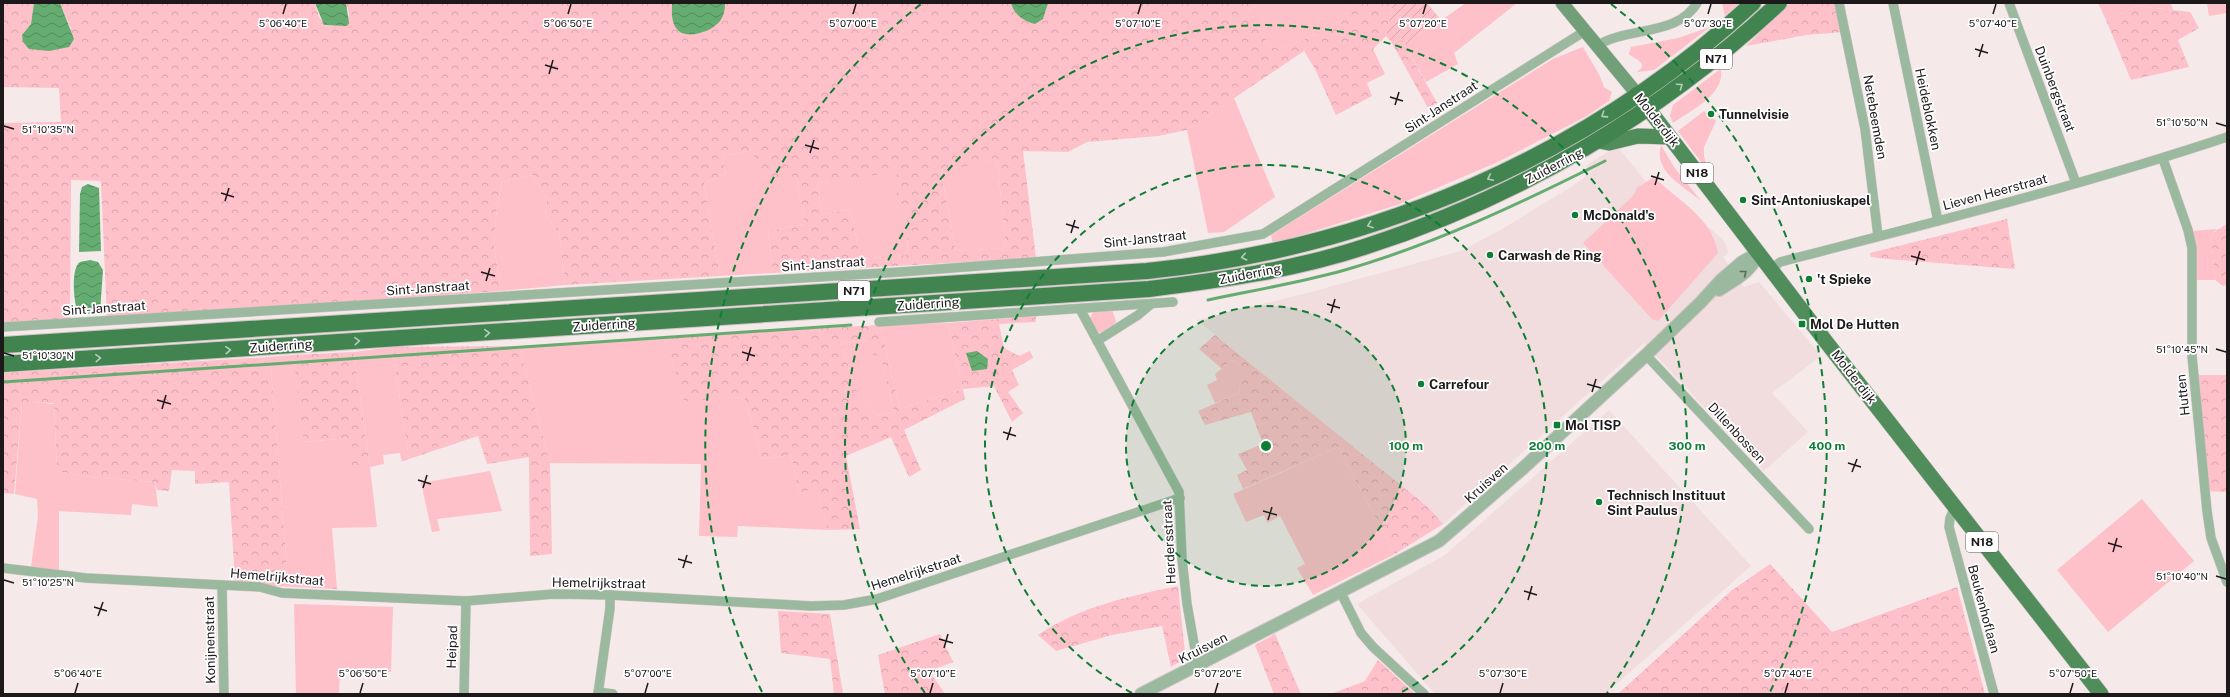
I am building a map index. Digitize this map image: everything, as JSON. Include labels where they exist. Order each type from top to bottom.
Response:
[{"type":"highway","name":"Zuiderring","points":[[3,345],[966,284],[1192,266],[1235,259],[1350,232],[1416,209],[1517,165],[1585,128],[1637,94],[1708,41],[1753,3]]},
{"type":"highway","name":"Zuiderring","points":[[3,364],[1125,291],[1196,283],[1267,272],[1371,245],[1473,206],[1525,182],[1599,141],[1648,109],[1730,47],[1779,3]]},
{"type":"main road","name":"Molderdijk","points":[[1562,3],[1637,94],[1771,270],[2101,694]]},
{"type":"main road","points":[[1599,141],[1608,143],[1638,136],[1669,137]]},
{"type":"street","points":[[1597,46],[1618,35],[1677,22],[1686,17],[1697,3]]},
{"type":"street","name":"Netebeemden","points":[[1839,3],[1865,129],[1878,236]]},
{"type":"street","name":"Heideblokken","points":[[1893,3],[1938,221]]},
{"type":"street","name":"Duinbergstraat","points":[[2009,3],[2076,183]]},
{"type":"street","name":"Sint-Janstraat","points":[[3,328],[900,272],[1163,252],[1263,234],[1585,31]]},
{"type":"street","name":"Lieven Heerstraat","points":[[1771,270],[1780,262],[1938,221],[2163,159],[2227,137]]},
{"type":"street","name":"Hutten","points":[[2163,159],[2188,230],[2192,248],[2192,356],[2207,511],[2211,538],[2227,582]]},
{"type":"street","name":"Kruisven","points":[[1141,694],[1427,549],[1453,530],[1646,354],[1701,302],[1721,280],[1742,262],[1758,253]]},
{"type":"street","points":[[879,322],[1080,310],[1172,302]]},
{"type":"street","points":[[1097,341],[1150,305]]},
{"type":"street","name":"Herdersstraat","points":[[1080,310],[1177,486],[1180,498],[1182,559],[1186,604],[1198,666]]},
{"type":"street","name":"Dillenbossen","points":[[1646,354],[1809,529]]},
{"type":"street","name":"Hemelrijkstraat","points":[[3,568],[86,578],[260,587],[282,593],[466,601],[554,594],[610,595],[811,606],[844,605],[877,599],[1180,498]]},
{"type":"street","name":"Beukenhoflaan","points":[[1955,507],[1950,518],[1949,527],[1994,694]]},
{"type":"street","name":"Konijnenstraat","points":[[222,585],[224,694]]},
{"type":"street","points":[[1341,593],[1361,633],[1373,647],[1424,694]]},
{"type":"street","points":[[610,595],[610,608],[598,693],[613,694]]},
{"type":"street","name":"Heipad","points":[[464,694],[466,601]]},
{"type":"shaded area","points":[[1617,146],[1647,183],[1689,215],[1712,230],[1725,242],[1728,253],[1723,257],[1744,287],[1759,282],[1821,356],[1772,393],[1808,432],[1764,471],[1644,343],[1443,524],[1428,507],[1197,320],[1311,292],[1461,251],[1502,229],[1571,187],[1585,177],[1587,165]]},
{"type":"shaded area","name":"Technisch Instituut Sint Paulus","points":[[1609,410],[1751,566],[1605,694],[1435,694],[1357,604],[1445,555]]},
{"type":"green space","points":[[3,3],[34,3],[31,24],[22,35],[71,29],[60,3],[315,3],[319,17],[326,26],[347,25],[349,14],[346,3],[672,3],[673,21],[703,32],[716,24],[723,13],[725,3],[1011,3],[1043,19],[1048,3],[1260,3],[1261,6],[1248,9],[1270,46],[1279,49],[1302,41],[1344,18],[1353,3],[1393,3],[1386,36],[1373,49],[1385,74],[1367,83],[1372,96],[1336,115],[1315,69],[1304,51],[1187,130],[1158,136],[1087,142],[1068,152],[1023,151],[1036,258],[773,273],[768,231],[805,224],[796,176],[760,183],[753,150],[722,156],[726,174],[704,183],[720,276],[565,285],[559,232],[545,215],[547,200],[533,175],[502,182],[497,206],[494,246],[501,291],[107,319],[101,181],[71,180],[70,320],[3,324],[3,123],[61,122],[59,88],[3,87]],"holes":[[[997,159],[1006,248],[956,251],[941,172]],[[897,172],[897,200],[906,209],[908,255],[860,259],[851,209],[822,214],[817,183]]]},
{"type":"green space","points":[[1260,3],[1353,3],[1344,18],[1302,41],[1279,49],[1270,46],[1248,9],[1260,6]]},
{"type":"green space","points":[[1393,3],[1427,3],[1441,20],[1405,45],[1401,38],[1392,43],[1386,36]]},
{"type":"green space","points":[[1466,3],[1517,3],[1454,53],[1458,64],[1426,82],[1405,45]]},
{"type":"green space","points":[[1722,3],[1739,3],[1725,16]]},
{"type":"green space","points":[[1790,3],[1836,3],[1843,32],[1806,35],[1746,46]]},
{"type":"green space","points":[[2098,3],[2171,3],[2173,10],[2137,6],[2106,20]]},
{"type":"green space","points":[[2207,3],[2227,3],[2227,13],[2209,16]]},
{"type":"green space","points":[[2137,6],[2190,12],[2199,28],[2178,40],[2189,67],[2131,80],[2106,20]]},
{"type":"green space","points":[[1710,27],[1654,70],[1637,72],[1641,69],[1642,64],[1629,54],[1631,47],[1678,38]]},
{"type":"green space","points":[[1401,38],[1437,103],[1428,108],[1392,43]]},
{"type":"green space","points":[[1583,47],[1597,71],[1604,87],[1612,92],[1609,101],[1585,117],[1498,162],[1397,205],[1273,244],[1271,235],[1553,59]]},
{"type":"green space","points":[[1719,70],[1721,71],[1720,80],[1712,95],[1696,108],[1673,123],[1670,116],[1673,105]]},
{"type":"green space","points":[[1234,98],[1275,197],[1224,232],[1208,233],[1187,130]]},
{"type":"green space","points":[[1704,111],[1716,121],[1704,147],[1707,170],[1678,131]]},
{"type":"green space","points":[[1661,145],[1674,167],[1701,201],[1672,178],[1666,171],[1661,163]]},
{"type":"green space","points":[[753,150],[796,176],[805,224],[768,231],[773,273],[720,276],[704,183],[726,174],[722,156]]},
{"type":"green space","points":[[997,159],[1006,248],[956,251],[941,171]]},
{"type":"green space","points":[[897,171],[897,200],[906,209],[908,255],[860,259],[851,209],[822,214],[817,183]]},
{"type":"green space","points":[[533,175],[547,200],[545,215],[559,232],[565,285],[501,291],[494,246],[497,206],[502,182]]},
{"type":"green space","points":[[1654,177],[1693,210],[1701,219],[1715,240],[1718,253],[1658,321],[1652,319],[1583,243],[1634,195],[1637,188]]},
{"type":"green space","points":[[2007,219],[2015,269],[1871,257],[1870,253]]},
{"type":"green space","points":[[2227,224],[2227,285],[2223,286],[2215,280],[2211,234]]},
{"type":"green space","points":[[2217,229],[2211,234],[2215,280],[2196,280],[2192,231]]},
{"type":"green space","points":[[1112,310],[1116,321],[1114,325],[1101,333],[1095,331],[1089,319],[1094,311]]},
{"type":"green space","points":[[1036,316],[1036,322],[999,324],[1004,348],[1019,356],[1030,351],[1033,358],[1012,370],[1019,385],[1008,392],[1023,413],[1012,422],[994,386],[963,389],[948,323]]},
{"type":"green space","points":[[948,323],[963,389],[900,409],[880,325]]},
{"type":"green space","points":[[880,325],[900,409],[963,389],[965,399],[904,430],[921,470],[909,477],[891,437],[846,456],[860,529],[828,530],[816,488],[799,493],[791,455],[762,459],[744,397],[684,401],[665,337]],"holes":[[[868,340],[873,355],[880,354],[894,411],[878,416],[860,400],[841,343]]]},
{"type":"green space","points":[[1215,335],[1428,507],[1443,524],[1395,554],[1338,447],[1243,489],[1237,475],[1247,470],[1238,454],[1263,444],[1251,412],[1205,425],[1198,411],[1239,393],[1242,367],[1232,360],[1222,369],[1199,349]]},
{"type":"green space","points":[[665,337],[684,400],[744,397],[762,459],[791,455],[799,493],[816,487],[828,530],[738,526],[737,537],[699,536],[701,464],[550,463],[519,346]]},
{"type":"green space","points":[[868,340],[880,353],[894,411],[878,416],[860,400],[841,343]]},
{"type":"green space","points":[[519,346],[550,463],[552,554],[530,556],[529,457],[487,464],[478,436],[409,459],[392,347]]},
{"type":"green space","points":[[392,347],[409,459],[402,462],[400,453],[383,455],[384,464],[370,467],[354,352]]},
{"type":"green space","points":[[354,352],[370,467],[352,466],[349,438],[304,442],[293,355]]},
{"type":"green space","points":[[293,355],[305,442],[349,438],[370,467],[377,527],[332,528],[337,589],[335,586],[288,580],[270,357]]},
{"type":"green space","points":[[270,357],[288,580],[335,586],[337,589],[274,586],[260,582],[235,581],[229,482],[195,484],[195,471],[172,470],[169,491],[157,490],[155,482],[90,477],[57,471],[54,403],[22,402],[14,494],[3,493],[3,373]]},
{"type":"green space","points":[[1232,360],[1243,367],[1239,393],[1215,403],[1207,385],[1217,380],[1215,374]]},
{"type":"green space","points":[[2198,375],[2227,375],[2227,492],[2208,491]]},
{"type":"green space","points":[[22,401],[54,404],[57,471],[90,477],[155,482],[158,507],[132,504],[131,515],[59,511],[59,570],[31,567],[38,516],[37,499],[15,494]]},
{"type":"green space","points":[[1338,447],[1395,554],[1313,595],[1297,568],[1305,564],[1280,516],[1267,523],[1264,515],[1246,522],[1233,494]]},
{"type":"green space","points":[[490,471],[502,511],[437,519],[440,531],[432,532],[421,483]]},
{"type":"green space","points":[[2142,499],[2194,561],[2108,632],[2057,570]]},
{"type":"green space","points":[[1770,564],[1832,632],[1957,587],[1985,694],[1618,694],[1731,591]]},
{"type":"green space","points":[[1178,586],[1185,653],[1184,659],[1171,667],[1162,626],[1112,635],[1056,651],[1038,635],[1070,617],[1105,604]]},
{"type":"green space","points":[[294,604],[393,607],[391,672],[340,670],[339,694],[296,694]]},
{"type":"green space","points":[[778,611],[830,614],[843,694],[834,694],[830,659],[781,653]]},
{"type":"green space","points":[[940,634],[953,662],[929,671],[945,694],[885,694],[878,655]]},
{"type":"green space","points":[[1275,634],[1301,694],[1274,694],[1255,645]]},
{"type":"green space","points":[[1378,660],[1415,694],[1331,694],[1365,681]]},
{"type":"water","points":[[34,3],[60,3],[74,39],[69,47],[49,51],[29,49],[23,42],[22,35],[31,24]]},
{"type":"water","points":[[315,3],[346,3],[349,23],[347,26],[324,25]]},
{"type":"water","points":[[672,3],[725,3],[720,21],[711,29],[698,34],[685,34],[680,32],[674,25]]},
{"type":"water","points":[[1011,3],[1048,3],[1043,19],[1035,24],[1020,17],[1014,11]]},
{"type":"water","points":[[88,184],[99,188],[101,251],[79,252],[80,194],[82,187]]},
{"type":"water","points":[[90,260],[98,262],[103,270],[100,312],[79,315],[74,296],[75,272],[80,262]]},
{"type":"water","points":[[977,351],[988,359],[987,369],[972,371],[966,353]]},
{"type":"waterway","points":[[1208,300],[1338,272],[1373,262],[1474,223],[1605,161]]},
{"type":"waterway","points":[[3,382],[851,325]]},
{"type":"place","name":"Tunnelvisie","points":[[1711,114]]},
{"type":"place","name":"Sint-Antoniuskapel","points":[[1743,200]]},
{"type":"place","name":"McDonald's","points":[[1575,215]]},
{"type":"place","name":"Carwash de Ring","points":[[1490,255]]},
{"type":"place","name":"'t Spieke","points":[[1809,279]]},
{"type":"place","name":"Mol De Hutten","points":[[1802,324]]},
{"type":"place","name":"Carrefour","points":[[1421,384]]},
{"type":"place","name":"Mol TISP","points":[[1557,425]]},
{"type":"place","name":"Technisch Instituut Sint Paulus","points":[[1599,502]]}]
